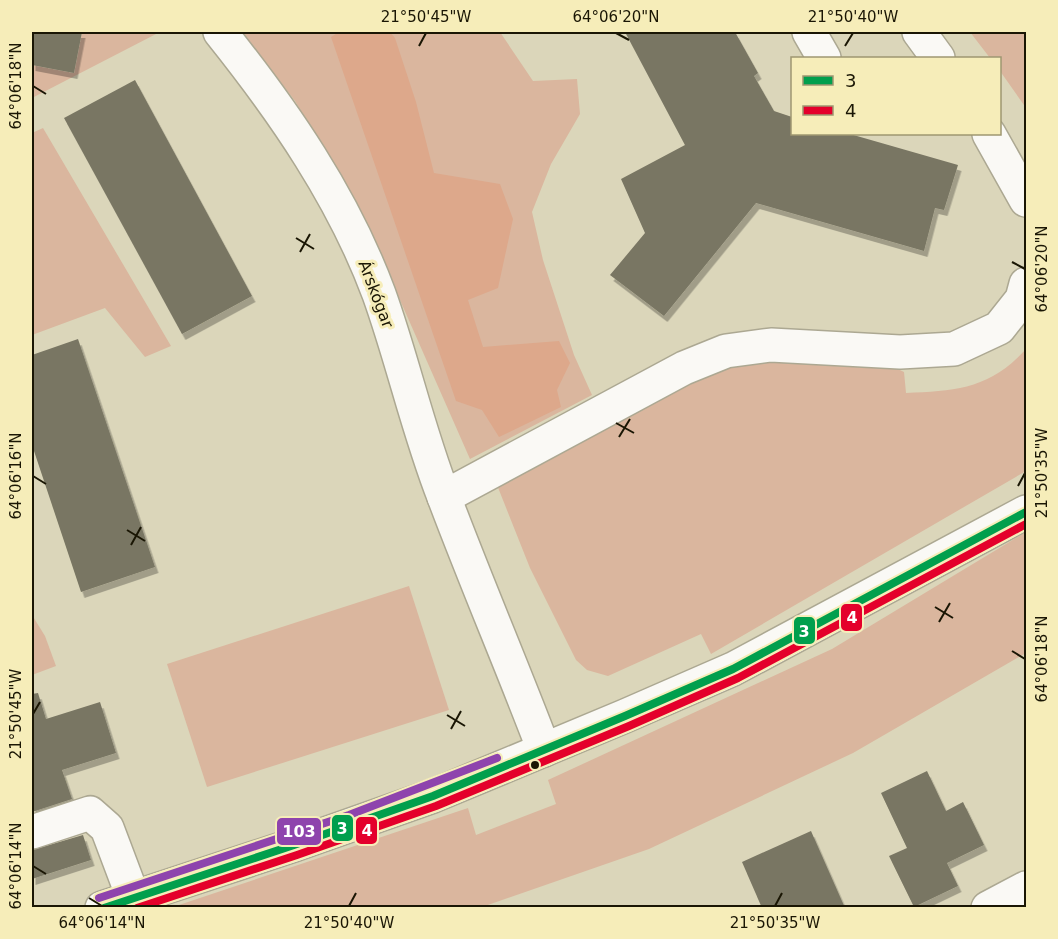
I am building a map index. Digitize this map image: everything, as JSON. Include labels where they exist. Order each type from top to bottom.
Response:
[{"type":"street","name":"Árskógar","points":[[220,32],[295,132],[340,208],[378,292],[444,497],[544,750]]},
{"type":"street","points":[[809,32],[823,57]]},
{"type":"street","points":[[920,32],[937,57]]},
{"type":"street","points":[[990,135],[1026,200]]},
{"type":"street","points":[[444,497],[684,368],[726,351],[771,345],[900,352],[954,349],[999,328],[1022,299],[1026,284]]},
{"type":"street","points":[[102,908],[294,845],[433,796],[733,669],[1026,512]]},
{"type":"street","points":[[32,832],[90,813],[107,828],[134,897]]},
{"type":"street","points":[[988,908],[1026,888]]},
{"type":"shaded area","points":[[82,32],[158,33],[32,98],[32,65],[74,73]]},
{"type":"shaded area","points":[[242,32],[500,32],[533,81],[577,79],[580,114],[551,164],[532,212],[543,260],[574,355],[592,395],[470,459],[363,216],[295,101]]},
{"type":"shaded area","points":[[339,32],[390,32],[395,38],[416,102],[434,173],[500,184],[513,219],[498,288],[468,300],[483,347],[559,341],[570,363],[557,390],[561,407],[499,437],[482,410],[456,401],[331,37]]},
{"type":"shaded area","points":[[970,32],[1026,32],[1026,108],[1001,72],[1001,57],[989,57]]},
{"type":"shaded area","points":[[43,128],[171,346],[145,357],[105,308],[32,335],[32,133]]},
{"type":"shaded area","points":[[1026,349],[1026,471],[711,654],[701,634],[608,676],[587,670],[576,660],[530,568],[497,485],[724,365],[771,359],[883,362],[904,372],[906,393],[956,389],[985,380],[1013,362]]},
{"type":"shaded area","points":[[1026,532],[1026,653],[853,753],[649,849],[482,907],[173,907],[468,808],[476,835],[556,804],[548,780],[832,649]]},
{"type":"shaded area","points":[[409,586],[449,710],[207,787],[167,664]]},
{"type":"shaded area","points":[[32,615],[45,636],[56,666],[32,675]]},
{"type":"building","points":[[32,32],[82,32],[74,73],[32,65]]},
{"type":"building","points":[[625,32],[735,32],[758,73],[754,76],[774,111],[791,117],[791,135],[853,135],[958,165],[944,210],[935,208],[924,251],[756,203],[664,316],[610,275],[645,233],[621,179],[685,145]]},
{"type":"building","points":[[135,80],[252,296],[182,334],[64,118]]},
{"type":"building","points":[[78,339],[155,567],[81,592],[32,445],[32,355]]},
{"type":"building","points":[[38,693],[46,719],[100,702],[116,753],[62,770],[72,799],[32,812],[32,694]]},
{"type":"building","points":[[927,771],[946,811],[963,802],[984,845],[947,863],[958,886],[914,907],[889,856],[907,848],[881,793]]},
{"type":"building","points":[[811,831],[845,908],[762,908],[742,862]]},
{"type":"building","points":[[83,835],[91,860],[32,879],[32,850]]},
{"type":"transit line","name":"3","points":[[104,908],[433,796],[625,716],[733,669],[1026,512]]},
{"type":"transit line","name":"4","points":[[137,908],[436,806],[629,726],[738,678],[1026,524]]},
{"type":"transit line","name":"103","points":[[99,898],[349,815],[497,758]]}]
